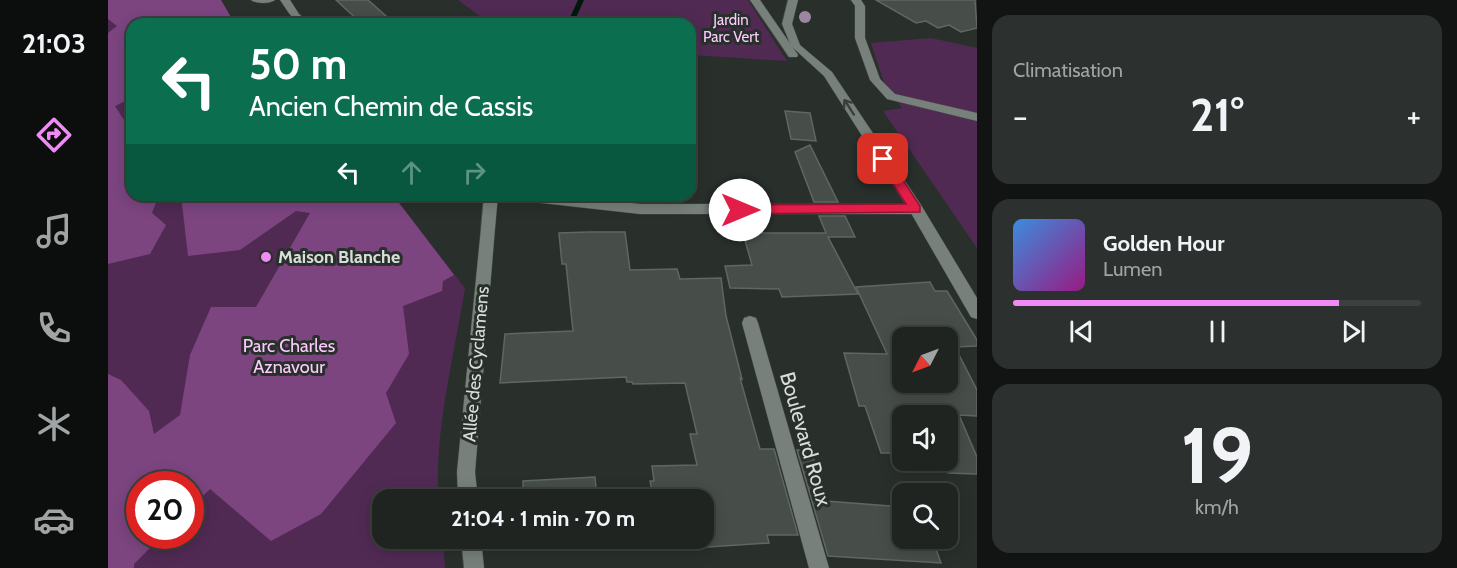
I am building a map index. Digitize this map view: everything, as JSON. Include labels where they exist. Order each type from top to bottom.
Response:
[{"type":"street","points":[[256,0],[270,0]]},
{"type":"street","points":[[285,0],[298,18]]},
{"type":"street","points":[[755,0],[793,55]]},
{"type":"street","points":[[793,0],[787,24],[796,46],[828,74],[916,209],[977,312]]},
{"type":"street","points":[[856,0],[860,6],[860,38],[875,80],[891,97],[977,117]]},
{"type":"street","name":"Allée des Cyclamens","points":[[467,489],[466,472],[490,201]]},
{"type":"street","points":[[569,201],[640,209],[916,209]]},
{"type":"street","name":"Boulevard Roux","points":[[750,322],[819,568]]},
{"type":"street","points":[[472,549],[474,568]]},
{"type":"green space","name":"Parc Charles Aznavour","points":[[108,0],[221,0],[232,18],[126,18],[126,201],[398,201],[465,288],[442,422],[439,489],[372,489],[372,549],[444,549],[445,568],[108,568]]},
{"type":"green space","points":[[108,0],[221,0],[232,18],[126,18],[126,101],[115,106],[126,123],[126,201],[157,201],[152,213],[166,225],[150,254],[108,264],[108,33],[117,26],[108,19]]},
{"type":"green space","name":"Jardin Parc Vert","points":[[458,0],[748,0],[787,61],[696,55],[696,18],[483,18]]},
{"type":"green space","points":[[931,38],[977,48],[977,248],[883,111],[902,108],[884,82],[871,43]]},
{"type":"green space","points":[[182,201],[398,201],[454,275],[443,281],[442,291],[403,306],[409,354],[386,393],[396,423],[321,514],[271,541],[210,489],[204,495],[204,471],[126,471],[126,549],[149,549],[134,564],[134,568],[108,568],[108,374],[121,380],[149,411],[154,434],[180,415],[190,355],[211,307],[256,307],[310,213],[296,211],[240,250],[188,256]]},
{"type":"building","points":[[336,0],[368,0],[388,18],[356,18]]},
{"type":"building","points":[[876,0],[975,0],[977,28],[961,32],[949,25],[938,28],[926,21],[916,23]]},
{"type":"building","points":[[785,111],[810,113],[816,141],[791,139]]},
{"type":"building","points":[[810,145],[838,202],[814,202],[795,152]]},
{"type":"building","points":[[819,216],[845,216],[855,237],[828,237],[858,294],[782,297],[779,289],[730,288],[725,266],[752,265],[744,237],[756,237],[754,233],[826,233]]},
{"type":"building","points":[[625,232],[630,270],[677,269],[680,279],[721,278],[726,316],[742,379],[740,378],[760,449],[774,449],[798,535],[767,535],[769,543],[714,547],[714,489],[652,489],[650,481],[654,481],[652,466],[697,465],[690,434],[697,434],[685,383],[633,384],[627,382],[626,377],[500,383],[505,334],[573,331],[566,264],[562,264],[559,233]]},
{"type":"building","points":[[930,282],[935,291],[947,291],[977,340],[977,346],[958,347],[958,327],[892,327],[892,393],[958,393],[958,353],[977,390],[977,416],[959,415],[977,457],[977,474],[948,473],[948,471],[958,471],[958,405],[892,405],[892,453],[881,453],[865,406],[859,406],[844,353],[887,354],[856,287]]},
{"type":"building","points":[[797,450],[811,450],[826,501],[892,506],[892,549],[936,549],[941,563],[828,556]]},
{"type":"building","points":[[595,477],[596,489],[523,489],[523,481]]},
{"type":"waterway","points":[[573,18],[581,0]]},
{"type":"place","name":"Maison Blanche","points":[[266,257]]},
{"type":"route","points":[[740,210],[916,209],[883,159]]}]
